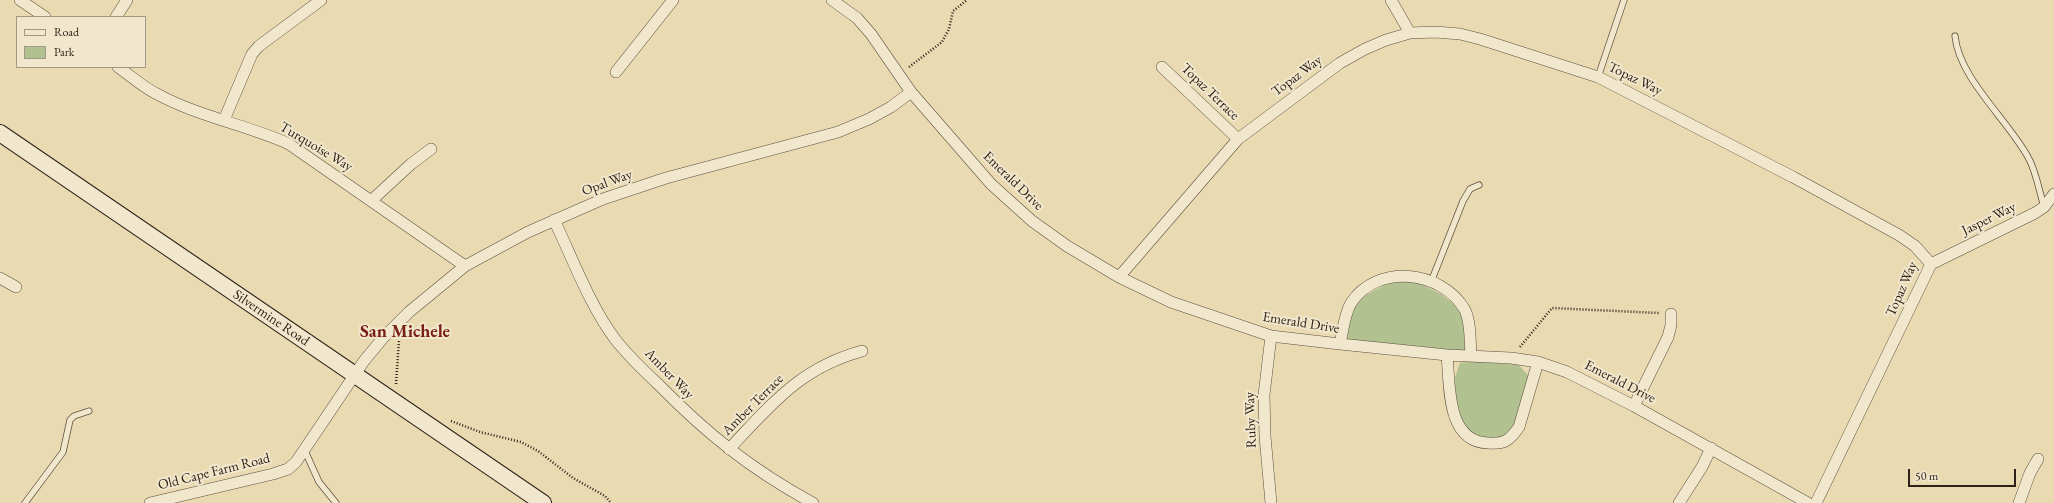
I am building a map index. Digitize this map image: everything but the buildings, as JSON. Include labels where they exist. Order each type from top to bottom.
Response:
[{"type":"street","points":[[20,0],[44,16]]},
{"type":"street","points":[[117,16],[127,0]]},
{"type":"street","points":[[224,120],[252,54],[259,46],[321,0]]},
{"type":"street","points":[[616,72],[672,0]]},
{"type":"street","name":"Emerald Drive","points":[[832,0],[857,18],[871,34],[911,92],[991,184],[1026,216],[1067,246],[1119,277],[1171,302],[1270,336],[1446,355],[1511,358],[1538,362],[1567,372],[1634,406],[1808,503]]},
{"type":"street","points":[[1391,0],[1410,33]]},
{"type":"street","name":"Topaz Way","points":[[1119,277],[1238,139],[1340,63],[1372,46],[1410,33],[1435,32],[1460,34],[1480,38],[1598,77],[1793,177],[1898,235],[1915,246],[1931,264],[1816,503]]},
{"type":"street","name":"Topaz Terrace","points":[[1162,66],[1238,139]]},
{"type":"street","name":"Turquoise Way","points":[[119,68],[158,95],[182,106],[272,136],[288,144],[372,200],[465,266]]},
{"type":"street","name":"Opal Way","points":[[355,375],[364,361],[409,312],[465,266],[554,220],[603,199],[666,178],[838,132],[869,119],[891,107],[911,92]]},
{"type":"street","name":"Silvermine Road","points":[[0,133],[543,503]]},
{"type":"street","points":[[372,200],[411,164],[431,149]]},
{"type":"street","name":"Jasper Way","points":[[1931,264],[2016,223],[2044,207],[2054,194]]},
{"type":"street","name":"Amber Way","points":[[554,220],[594,302],[615,338],[643,370],[696,423],[729,449],[783,487],[812,503]]},
{"type":"street","points":[[1340,344],[1348,309],[1358,295],[1370,286],[1387,278],[1402,275],[1417,277],[1444,289],[1464,310],[1467,317],[1471,355]]},
{"type":"street","points":[[0,278],[16,287]]},
{"type":"street","points":[[1634,406],[1668,337],[1671,325],[1671,314]]},
{"type":"street","name":"Ruby Way","points":[[1270,336],[1264,395],[1265,436],[1272,503]]},
{"type":"street","name":"Amber Terrace","points":[[729,449],[780,395],[800,380],[840,357],[862,351]]},
{"type":"street","points":[[1446,355],[1455,420],[1466,435],[1483,443],[1499,444],[1507,442],[1519,428],[1538,362]]},
{"type":"street","name":"Old Cape Farm Road","points":[[150,503],[273,474],[288,469],[305,451],[355,375]]},
{"type":"street","points":[[1679,503],[1702,467],[1711,448]]},
{"type":"street","points":[[2019,503],[2030,473],[2038,459]]},
{"type":"lane","points":[[1598,77],[1624,0]]},
{"type":"lane","points":[[1955,36],[1960,58],[2028,158],[2044,207]]},
{"type":"lane","points":[[1431,282],[1464,201],[1470,189],[1479,186]]},
{"type":"lane","points":[[26,503],[63,452],[70,420],[74,416],[89,411]]},
{"type":"lane","points":[[305,451],[319,482],[336,503]]},
{"type":"path","points":[[898,74],[942,42],[949,29],[953,12],[967,0]]},
{"type":"path","points":[[1511,358],[1552,308],[1671,314]]},
{"type":"path","points":[[392,329],[399,334],[399,352],[394,382],[397,386]]},
{"type":"path","points":[[448,420],[480,432],[521,442],[538,451],[573,478],[605,496],[611,503]]},
{"type":"green space","points":[[1410,279],[1441,294],[1462,311],[1466,355],[1342,342],[1353,301],[1385,285]]},
{"type":"green space","points":[[1475,361],[1519,365],[1533,381],[1520,423],[1505,441],[1480,442],[1454,417],[1455,377],[1460,363]]},
{"type":"district","name":"San Michele","points":[[405,332]]}]
